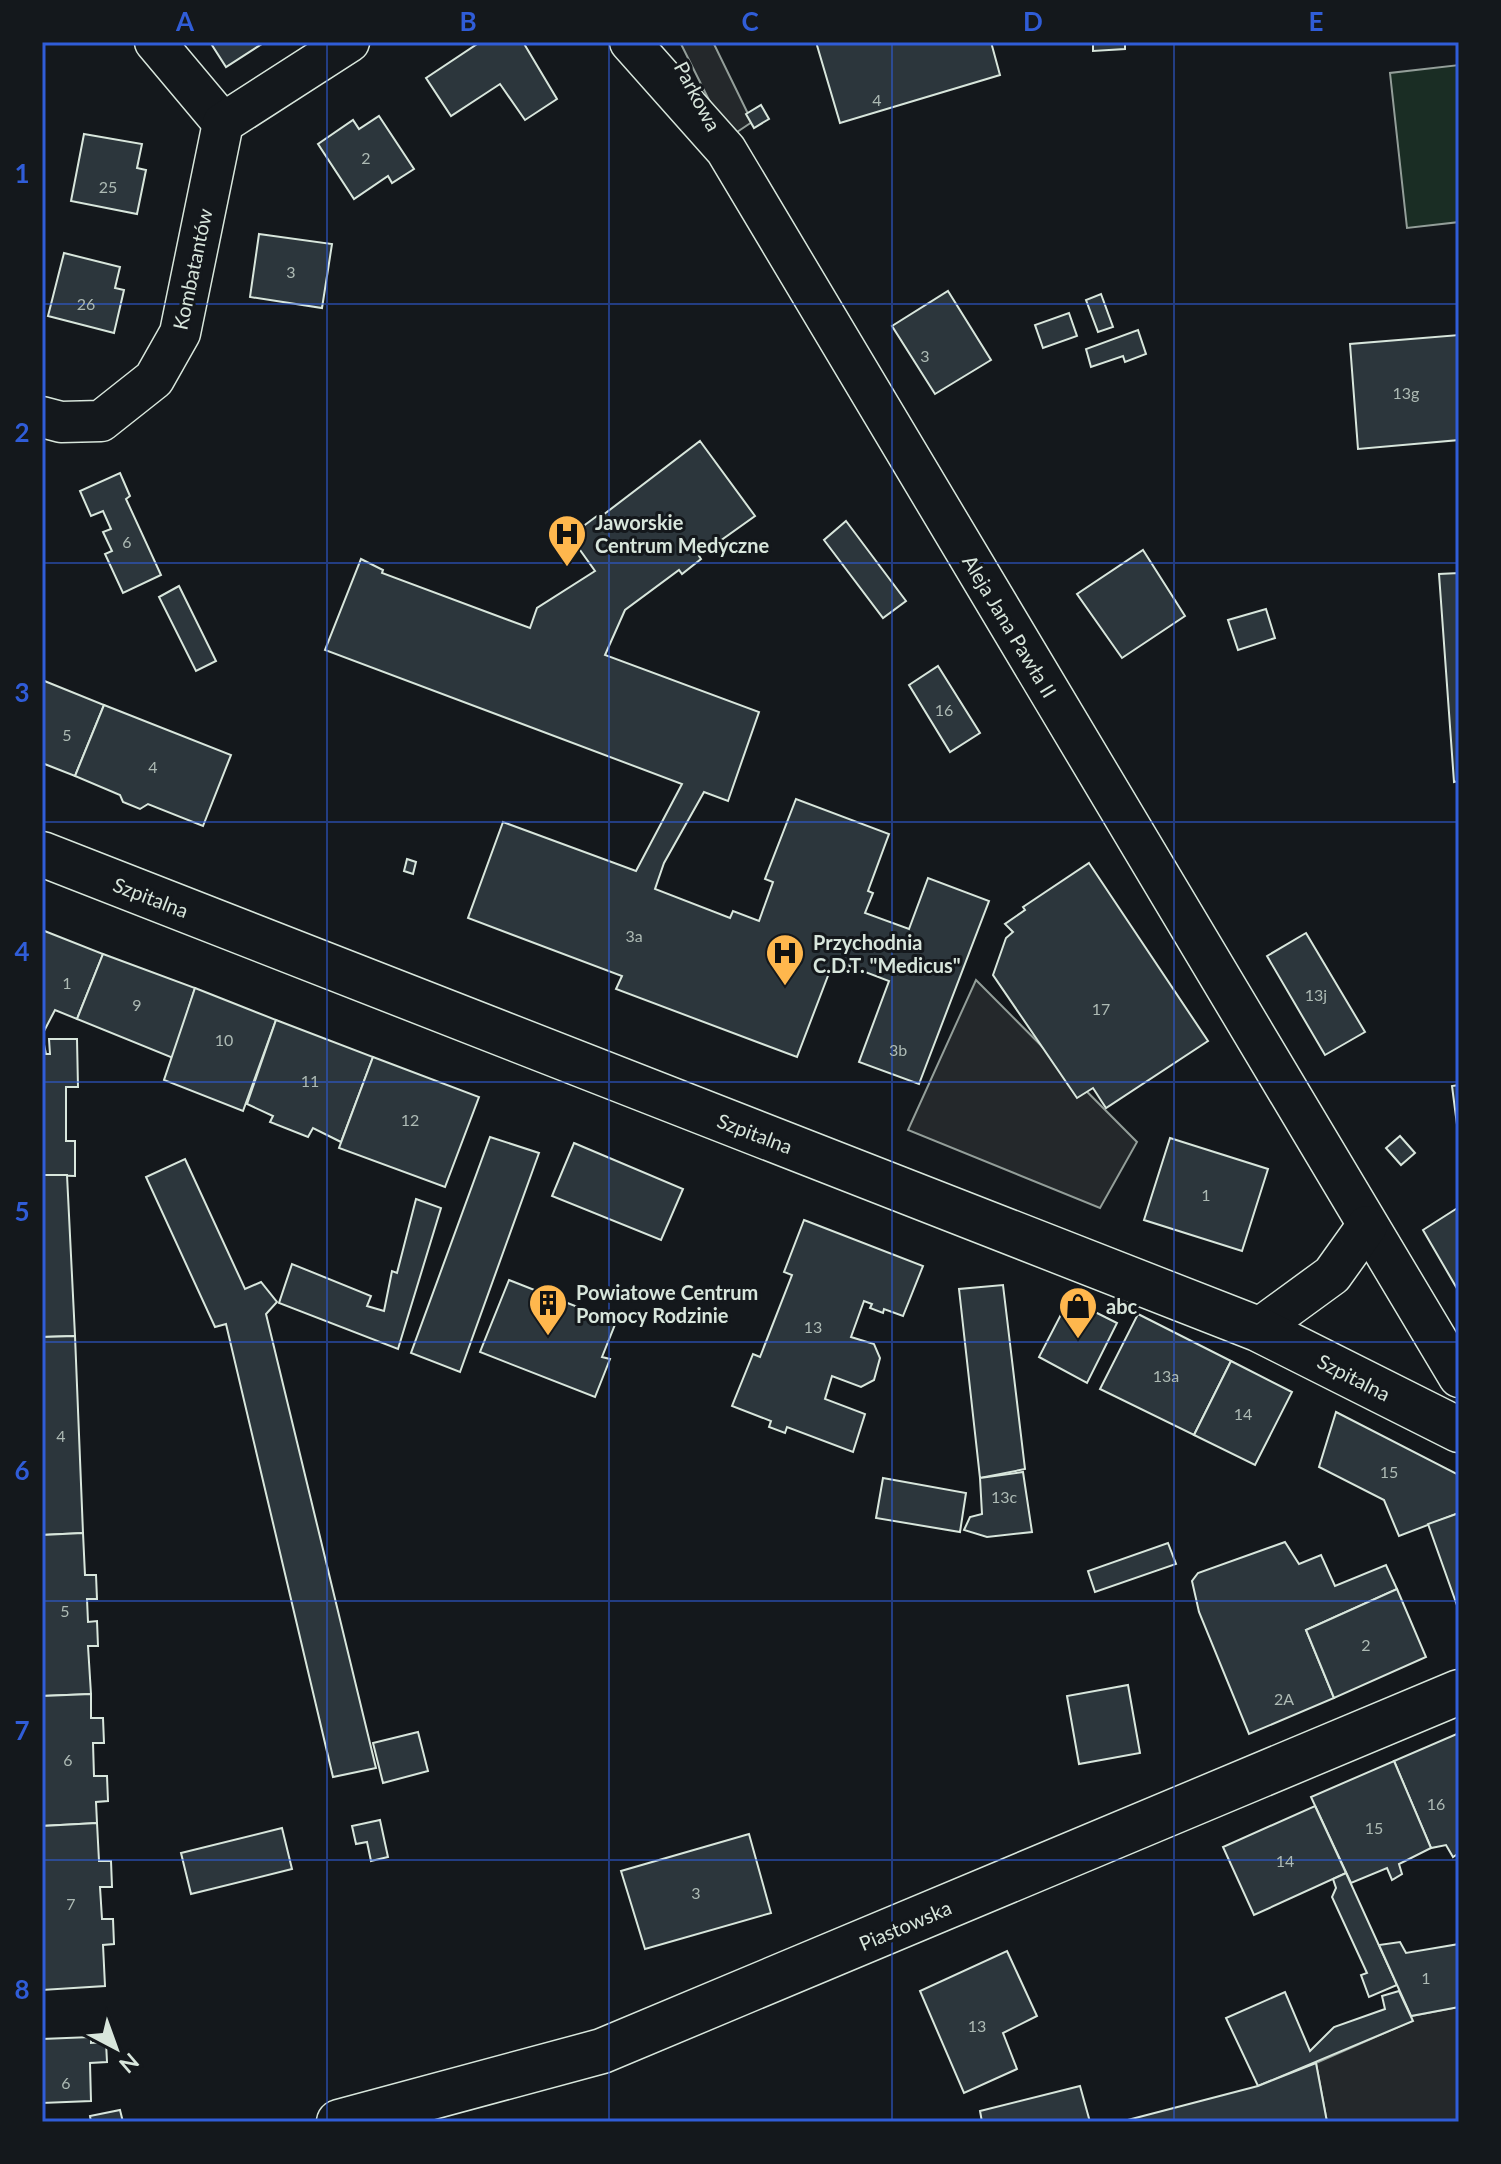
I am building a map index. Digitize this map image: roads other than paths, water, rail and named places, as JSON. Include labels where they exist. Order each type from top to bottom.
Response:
[{"type":"street","points":[[155,42],[223,123],[349,42]]},
{"type":"street","name":"Aleja Jana Pawła II","points":[[630,42],[726,150],[1459,1377]]},
{"type":"street","name":"Parkowa","points":[[670,42],[726,150]]},
{"type":"street","name":"Kombatantów","points":[[42,417],[61,422],[101,421],[154,379],[180,333],[223,123]]},
{"type":"street","name":"Szpitalna","points":[[42,854],[1258,1329],[1459,1430]]},
{"type":"street","points":[[1258,1329],[1324,1282],[1367,1226]]},
{"type":"street","name":"Piastowska","points":[[339,2122],[602,2051],[1459,1692]]},
{"type":"place","name":"Jaworskie Centrum Medyczne","points":[[567,568]]},
{"type":"place","name":"Przychodnia C.D.T. \"Medicus\"","points":[[785,987]]},
{"type":"place","name":"Powiatowe Centrum Pomocy Rodzinie","points":[[548,1337]]},
{"type":"place","name":"abc","points":[[1078,1340]]}]
